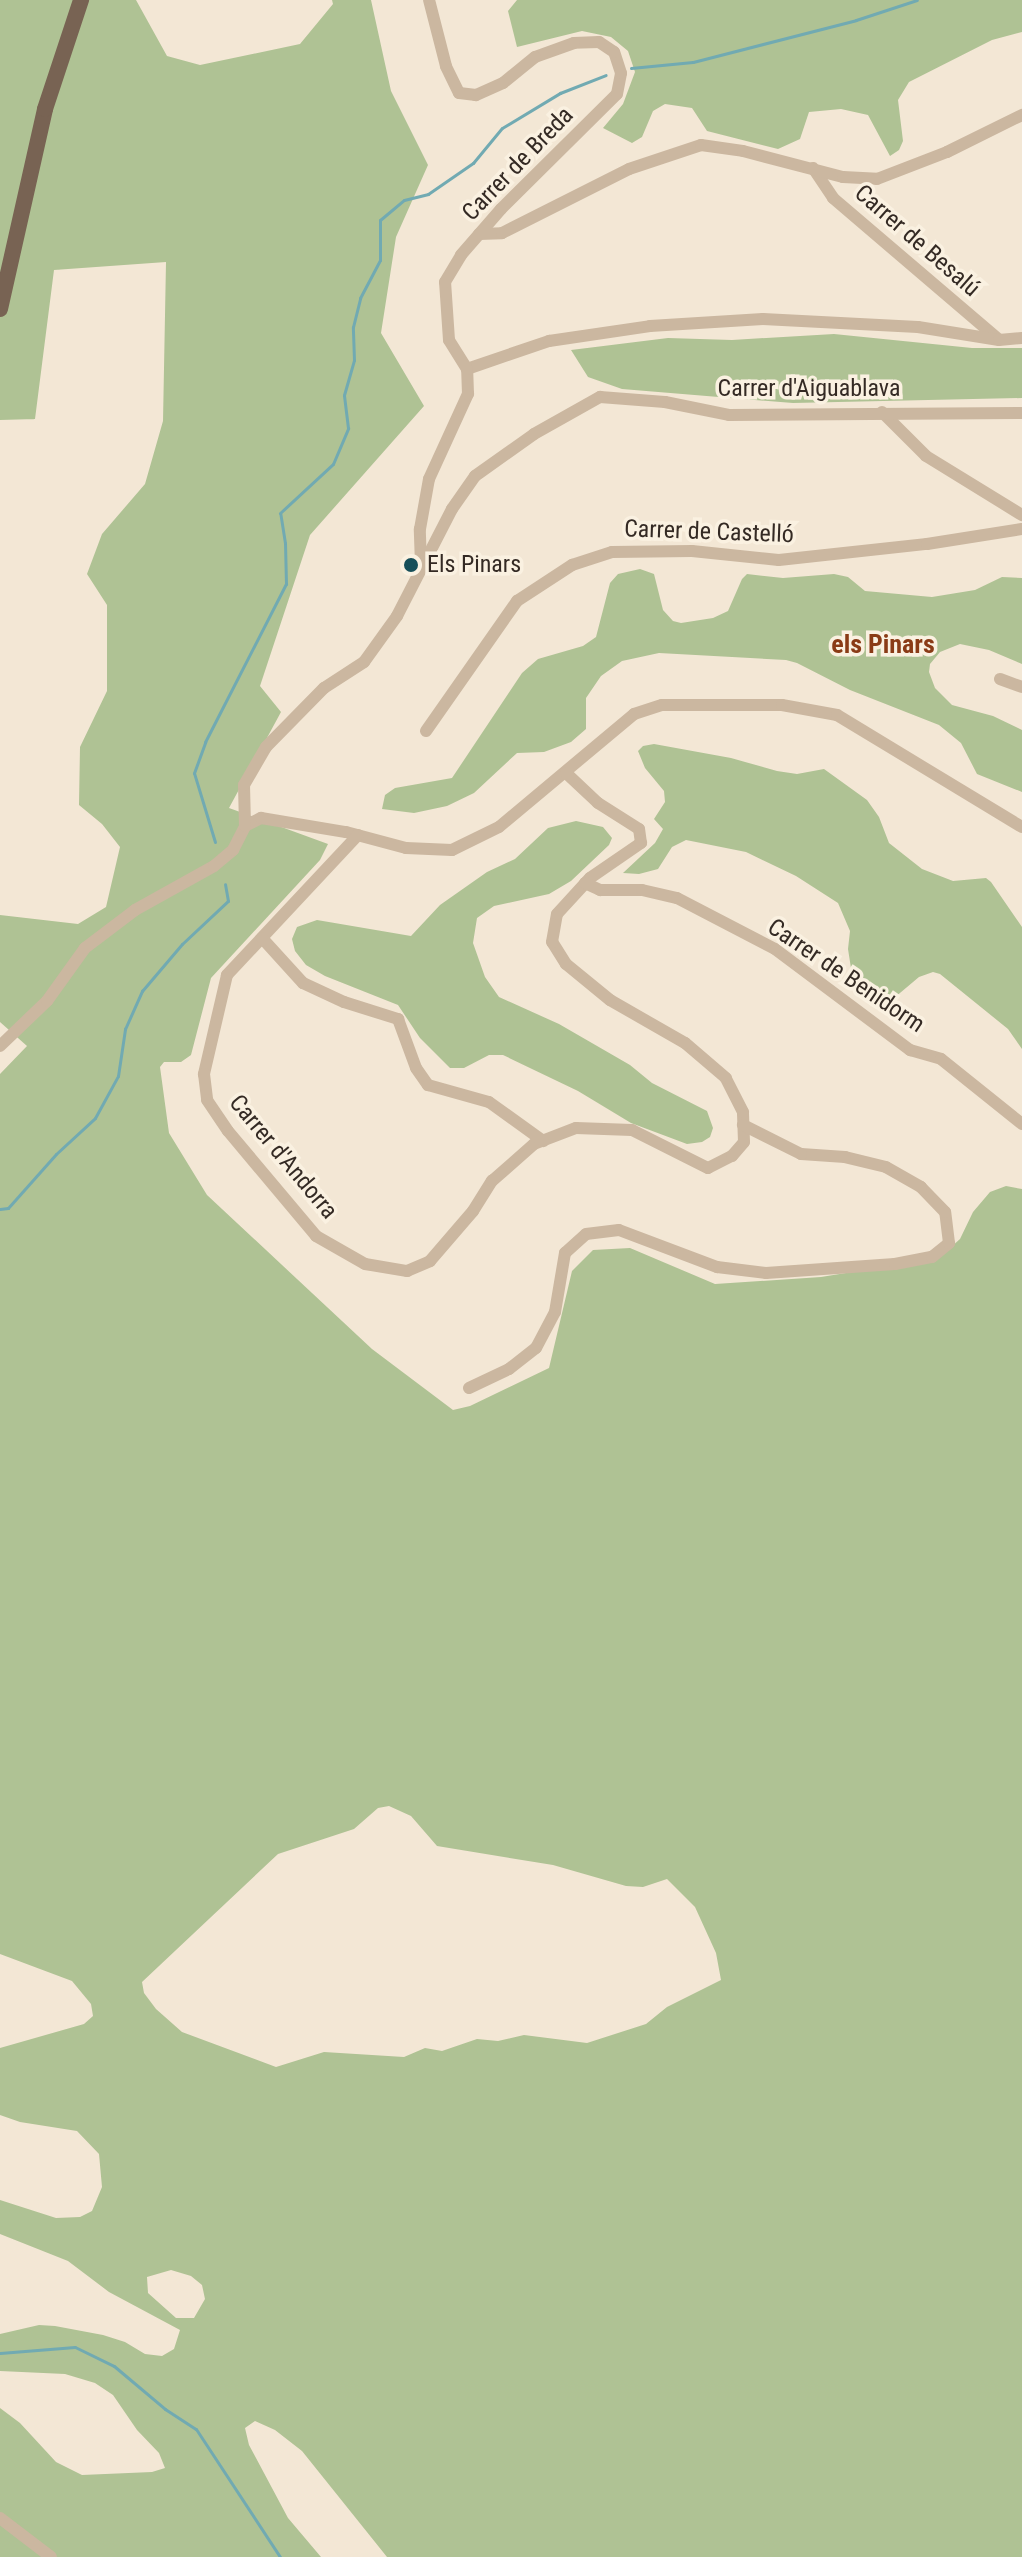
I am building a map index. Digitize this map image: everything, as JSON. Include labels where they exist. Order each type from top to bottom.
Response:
[{"type":"main road","points":[[0,309],[45,109],[81,0]]},
{"type":"street","name":"Carrer de Breda","points":[[429,0],[446,66],[459,93],[476,95],[503,83],[535,57],[574,43],[599,42],[614,52],[621,73],[617,94],[479,234],[461,255],[445,282],[449,340],[467,369]]},
{"type":"street","points":[[479,234],[502,233],[629,169],[701,145],[843,177],[877,179],[947,152],[1022,115]]},
{"type":"street","name":"Carrer de Besalú","points":[[813,168],[833,198],[999,340]]},
{"type":"street","points":[[421,566],[420,529],[429,479],[468,394],[467,369],[549,341],[650,326],[763,319],[918,327],[999,340],[1022,338]]},
{"type":"street","name":"Carrer d'Aiguablava","points":[[245,826],[244,785],[266,747],[324,688],[364,662],[397,616],[421,566],[475,476],[534,434],[600,397],[665,402],[729,415],[1022,413]]},
{"type":"street","points":[[882,412],[926,456],[1022,515]]},
{"type":"street","name":"Carrer de Castelló","points":[[426,731],[517,601],[572,565],[612,552],[692,551],[779,560],[927,544],[1022,529]]},
{"type":"street","points":[[1000,679],[1022,687]]},
{"type":"street","points":[[0,1046],[47,1001],[85,948],[135,910],[214,866],[233,850],[245,826],[261,818],[358,835],[406,848],[452,850],[499,827],[634,714],[662,705],[782,705],[837,715],[1022,827]]},
{"type":"street","points":[[469,1388],[509,1369],[536,1348],[555,1312],[565,1253],[586,1234],[619,1230],[717,1267],[766,1273],[895,1264],[932,1257],[949,1243],[945,1212],[921,1187],[886,1167],[845,1157],[801,1154],[743,1125],[743,1112],[726,1078],[685,1043],[610,1000],[566,964],[552,942],[557,914],[585,883],[641,843],[639,829],[598,803],[566,773]]},
{"type":"street","name":"Carrer d'Andorra","points":[[358,835],[227,975],[204,1074],[207,1100],[261,1173],[316,1236],[365,1264],[407,1271],[430,1261],[473,1211],[492,1181],[543,1141],[576,1128],[632,1130],[708,1168],[732,1156],[744,1142],[743,1125]]},
{"type":"street","name":"Carrer de Benidorm","points":[[585,883],[600,890],[642,890],[677,898],[775,949],[910,1050],[941,1059],[1022,1124]]},
{"type":"street","points":[[262,938],[303,983],[344,1002],[398,1019],[416,1068],[428,1085],[489,1102],[543,1141]]},
{"type":"street","points":[[0,2518],[51,2557]]},
{"type":"green space","points":[[0,0],[136,0],[167,56],[200,65],[300,44],[333,4],[332,0],[371,0],[391,91],[428,165],[396,237],[381,333],[424,406],[310,535],[260,686],[281,712],[229,808],[328,844],[320,860],[211,978],[191,1055],[181,1062],[164,1062],[160,1067],[169,1133],[207,1195],[372,1349],[453,1410],[470,1406],[549,1368],[572,1271],[593,1250],[630,1248],[715,1284],[821,1277],[939,1258],[960,1239],[973,1212],[990,1192],[1006,1186],[1022,1189],[1022,2557],[387,2557],[302,2451],[275,2430],[255,2421],[245,2428],[249,2445],[288,2518],[321,2557],[0,2557],[0,2408],[20,2423],[56,2462],[82,2475],[152,2472],[165,2468],[159,2453],[137,2430],[113,2395],[95,2383],[65,2374],[0,2371],[0,2334],[39,2325],[55,2326],[103,2335],[125,2342],[145,2354],[162,2356],[174,2349],[180,2330],[109,2292],[68,2261],[0,2234],[0,2200],[56,2218],[80,2217],[92,2211],[102,2187],[99,2154],[77,2131],[20,2122],[0,2115],[0,2048],[84,2024],[93,2016],[91,2004],[72,1981],[0,1954],[0,1074],[27,1046],[0,1022],[0,915],[78,924],[106,907],[120,847],[102,824],[79,805],[80,747],[107,691],[107,605],[87,574],[102,534],[145,484],[163,421],[166,262],[54,270],[35,419],[0,420]],"holes":[[[389,1806],[411,1816],[437,1846],[553,1865],[626,1886],[643,1887],[667,1879],[695,1907],[716,1953],[721,1980],[667,2007],[646,2024],[587,2043],[524,2035],[498,2041],[477,2039],[442,2051],[425,2048],[404,2057],[324,2052],[276,2067],[182,2032],[156,2009],[144,1993],[142,1982],[278,1854],[354,1829],[378,1808]],[[171,2270],[191,2276],[202,2285],[205,2299],[194,2318],[176,2318],[148,2293],[147,2277]]]},
{"type":"green space","points":[[517,0],[1022,0],[1022,32],[992,40],[909,82],[898,100],[903,141],[899,150],[890,156],[868,115],[841,109],[809,112],[800,139],[778,149],[707,131],[692,108],[665,104],[653,111],[642,137],[632,143],[603,128],[623,104],[635,72],[628,51],[611,37],[582,31],[517,47],[508,11]]},
{"type":"green space","points":[[834,334],[972,348],[1022,348],[1022,398],[793,403],[622,389],[588,377],[571,350],[668,338],[732,340]]},
{"type":"green space","points":[[640,569],[654,574],[663,610],[673,621],[681,623],[713,618],[728,611],[747,574],[783,578],[834,574],[848,577],[865,591],[932,597],[975,590],[1002,577],[1022,578],[1022,664],[989,650],[960,644],[940,652],[930,664],[929,672],[935,688],[952,705],[993,716],[1022,730],[1022,792],[977,774],[961,743],[939,725],[850,690],[797,663],[659,653],[622,661],[601,676],[586,698],[586,729],[571,742],[544,752],[517,753],[474,793],[447,806],[414,813],[382,809],[385,795],[395,788],[452,778],[522,673],[538,659],[583,646],[596,637],[610,583],[618,574]]},
{"type":"green space","points":[[654,744],[797,774],[824,769],[867,800],[879,817],[889,843],[922,869],[953,881],[986,878],[991,882],[1022,927],[1022,1049],[1008,1029],[940,974],[933,972],[919,977],[894,998],[883,1001],[869,997],[853,981],[848,949],[850,931],[838,903],[796,876],[746,852],[686,840],[672,847],[658,869],[639,874],[623,873],[655,843],[663,829],[654,819],[665,802],[664,791],[645,768],[638,751],[643,746]]},
{"type":"green space","points":[[576,821],[603,827],[612,838],[609,845],[571,881],[549,894],[494,906],[477,918],[473,943],[485,977],[499,997],[559,1024],[630,1065],[652,1083],[707,1111],[713,1128],[710,1137],[702,1142],[687,1144],[631,1123],[578,1091],[503,1055],[489,1055],[464,1068],[450,1068],[420,1038],[398,1005],[325,976],[306,965],[295,951],[292,939],[297,927],[317,920],[411,936],[440,905],[487,872],[515,859],[548,828]]},
{"type":"waterway","points":[[631,68],[693,62],[856,20],[917,0]]},
{"type":"waterway","points":[[215,842],[194,773],[205,742],[286,584],[285,543],[280,513],[333,464],[348,428],[344,395],[354,360],[353,327],[360,298],[380,260],[380,220],[404,200],[428,194],[473,163],[502,128],[560,93],[606,75]]},
{"type":"waterway","points":[[0,1209],[8,1208],[56,1154],[95,1118],[118,1076],[125,1029],[142,991],[182,944],[228,901],[225,884]]},
{"type":"waterway","points":[[0,2353],[75,2347],[114,2366],[165,2409],[196,2429],[280,2557]]},
{"type":"place","name":"Els Pinars","points":[[411,565]]},
{"type":"district","name":"els Pinars","points":[[883,645]]}]
